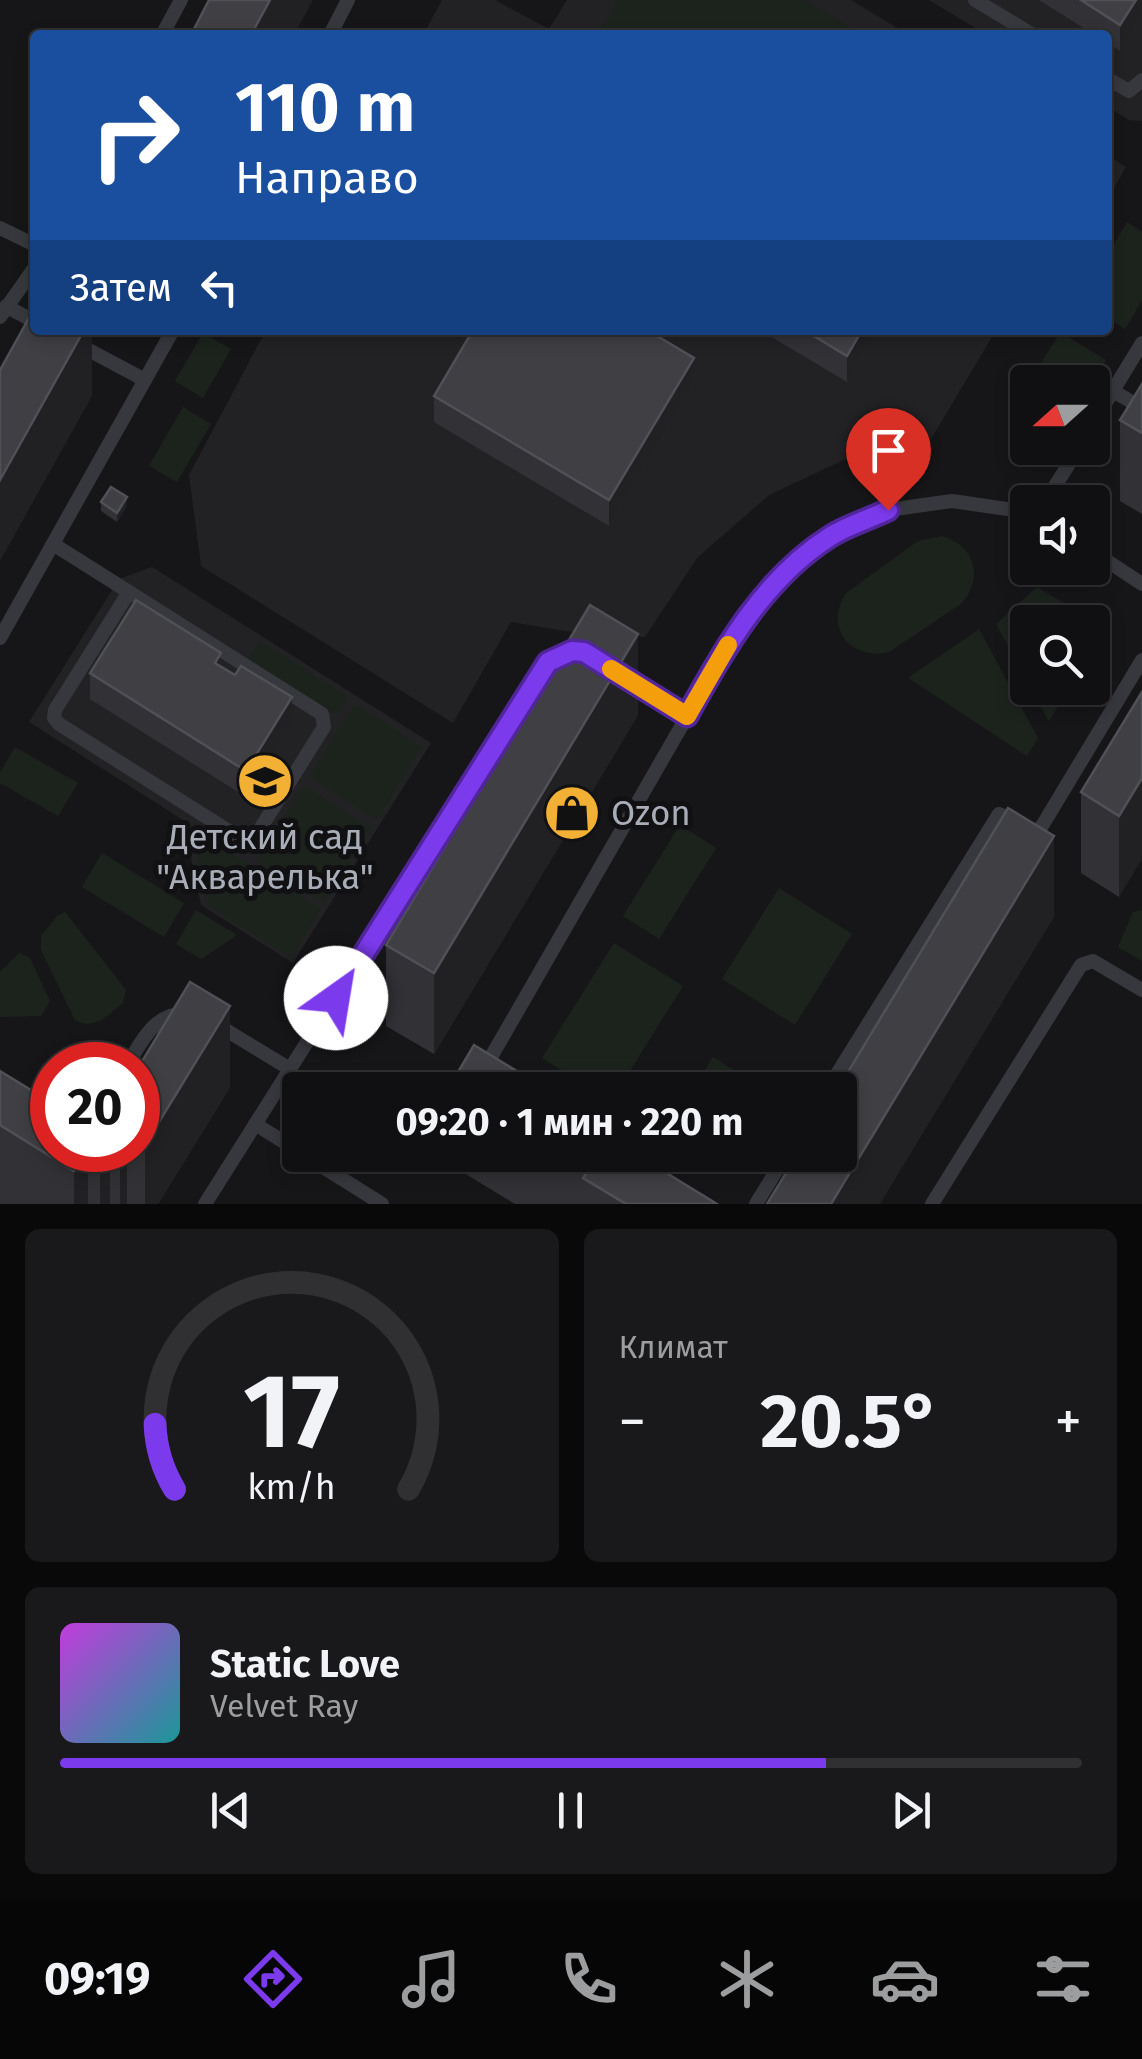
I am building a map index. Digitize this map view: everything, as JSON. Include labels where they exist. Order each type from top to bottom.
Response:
[{"type":"lane","points":[[165,30],[180,0]]},
{"type":"lane","points":[[333,30],[348,0]]},
{"type":"lane","points":[[975,0],[1025,30]]},
{"type":"lane","points":[[1112,81],[1129,91],[1142,80]]},
{"type":"lane","points":[[0,228],[30,243]]},
{"type":"lane","points":[[30,274],[3,312],[30,320]]},
{"type":"lane","points":[[60,335],[144,380]]},
{"type":"lane","points":[[0,638],[169,335]]},
{"type":"lane","points":[[1110,395],[1142,343]]},
{"type":"lane","points":[[1113,390],[1142,408]]},
{"type":"lane","points":[[486,1072],[487,1064],[727,646],[767,590],[832,536],[888,510],[952,501],[1010,509]]},
{"type":"lane","points":[[53,544],[129,592],[322,714],[325,720],[249,841],[54,718],[55,710],[129,592]]},
{"type":"lane","points":[[1110,563],[1142,584]]},
{"type":"lane","points":[[205,1204],[548,662],[572,651],[584,652]]},
{"type":"lane","points":[[838,1072],[999,814],[1026,830],[1034,832],[1042,826],[1142,660]]},
{"type":"lane","points":[[614,670],[687,716]]},
{"type":"lane","points":[[932,1204],[1081,964],[1093,962],[1142,990]]},
{"type":"lane","points":[[141,1042],[162,1018],[191,1013],[204,1016],[290,1069]]},
{"type":"lane","points":[[256,1124],[282,1141]]},
{"type":"lane","points":[[331,1172],[382,1204]]},
{"type":"lane","points":[[756,1204],[776,1172]]},
{"type":"shaded area","points":[[442,0],[495,0],[549,29],[567,0],[851,0],[901,30],[426,30]]},
{"type":"shaded area","points":[[618,0],[805,0],[854,30],[600,30]]},
{"type":"shaded area","points":[[929,0],[1142,0],[1142,121],[1129,120],[1112,109],[1112,30],[979,30]]},
{"type":"shaded area","points":[[1112,158],[1126,167],[1112,192]]},
{"type":"shaded area","points":[[1127,222],[1142,232],[1142,300],[1125,329],[1112,321],[1112,247]]},
{"type":"shaded area","points":[[202,335],[231,349],[203,398],[175,381]]},
{"type":"shaded area","points":[[263,335],[993,335],[927,446],[854,455],[769,495],[697,558],[645,637],[564,631],[511,622],[453,723],[201,566],[189,475]]},
{"type":"shaded area","points":[[1058,335],[1065,335],[1106,360],[1103,365],[1041,363]]},
{"type":"shaded area","points":[[183,407],[211,424],[177,482],[149,466]]},
{"type":"shaded area","points":[[942,536],[962,547],[973,564],[973,583],[962,603],[889,652],[863,652],[852,647],[838,618],[846,593],[918,541]]},
{"type":"shaded area","name":"Детский сад \"Акварелька\"","points":[[152,567],[431,743],[293,963],[201,905],[183,820],[29,722],[119,579]]},
{"type":"shaded area","points":[[1037,587],[1067,605],[1017,605]]},
{"type":"shaded area","points":[[1010,611],[1010,650],[996,624]]},
{"type":"shaded area","points":[[979,629],[1010,686],[1010,705],[1020,705],[1038,738],[1027,756],[908,678]]},
{"type":"shaded area","points":[[260,641],[348,697],[337,715],[248,660]]},
{"type":"shaded area","points":[[355,704],[422,747],[377,820],[309,777]]},
{"type":"shaded area","points":[[1040,705],[1059,705],[1049,721]]},
{"type":"shaded area","points":[[15,747],[78,783],[58,816],[0,783],[0,772]]},
{"type":"shaded area","points":[[304,786],[372,828],[324,904],[256,861]]},
{"type":"shaded area","points":[[680,825],[716,848],[659,939],[623,916]]},
{"type":"shaded area","points":[[192,829],[321,909],[290,958],[209,906]]},
{"type":"shaded area","points":[[102,853],[184,903],[164,937],[82,887]]},
{"type":"shaded area","points":[[779,888],[852,934],[795,1025],[722,979]]},
{"type":"shaded area","points":[[196,910],[237,935],[201,959],[176,944]]},
{"type":"shaded area","points":[[1142,910],[1142,961],[1118,947],[1133,912]]},
{"type":"shaded area","points":[[65,912],[126,990],[123,1003],[95,1023],[75,1020],[41,950],[41,936]]},
{"type":"shaded area","points":[[614,943],[683,986],[629,1072],[564,1072],[542,1058]]},
{"type":"shaded area","points":[[19,953],[30,958],[50,1001],[41,1016],[0,1017],[0,972]]},
{"type":"shaded area","points":[[713,1057],[737,1072],[703,1072]]},
{"type":"building","points":[[209,0],[270,0],[254,30],[194,30]]},
{"type":"building","points":[[1081,0],[1136,0],[1120,25]]},
{"type":"building","points":[[30,316],[30,335],[81,335],[0,480],[0,370]]},
{"type":"building","points":[[470,335],[655,335],[694,358],[609,500],[434,396]]},
{"type":"building","points":[[812,335],[859,335],[847,356]]},
{"type":"building","points":[[1142,384],[1142,433],[1120,420]]},
{"type":"building","points":[[111,487],[127,497],[117,513],[101,502]]},
{"type":"building","points":[[136,600],[221,653],[215,663],[235,675],[241,666],[292,697],[246,771],[90,673]]},
{"type":"building","points":[[590,605],[638,634],[434,973],[386,945]]},
{"type":"building","points":[[1142,692],[1142,778],[1119,816],[1081,792]]},
{"type":"building","points":[[1008,808],[1054,836],[857,1161],[857,1072],[848,1072]]},
{"type":"building","points":[[190,982],[230,1006],[160,1120],[160,1042],[154,1042]]},
{"type":"building","points":[[474,1045],[518,1072],[458,1072]]},
{"type":"building","points":[[0,1071],[30,1089],[30,1144],[0,1125]]},
{"type":"building","points":[[587,1172],[665,1172],[717,1204],[626,1204],[583,1178]]},
{"type":"building","points":[[787,1172],[850,1172],[831,1204],[767,1204]]},
{"type":"slow traffic","points":[[611,669],[687,716],[728,645]]},
{"type":"place","name":"Детский сад \"Акварелька\"","points":[[265,781]]},
{"type":"place","name":"Ozon","points":[[572,813]]},
{"type":"route","points":[[336,998],[548,662],[572,651],[584,652],[687,716],[727,646],[767,590],[832,536],[888,510]]}]
